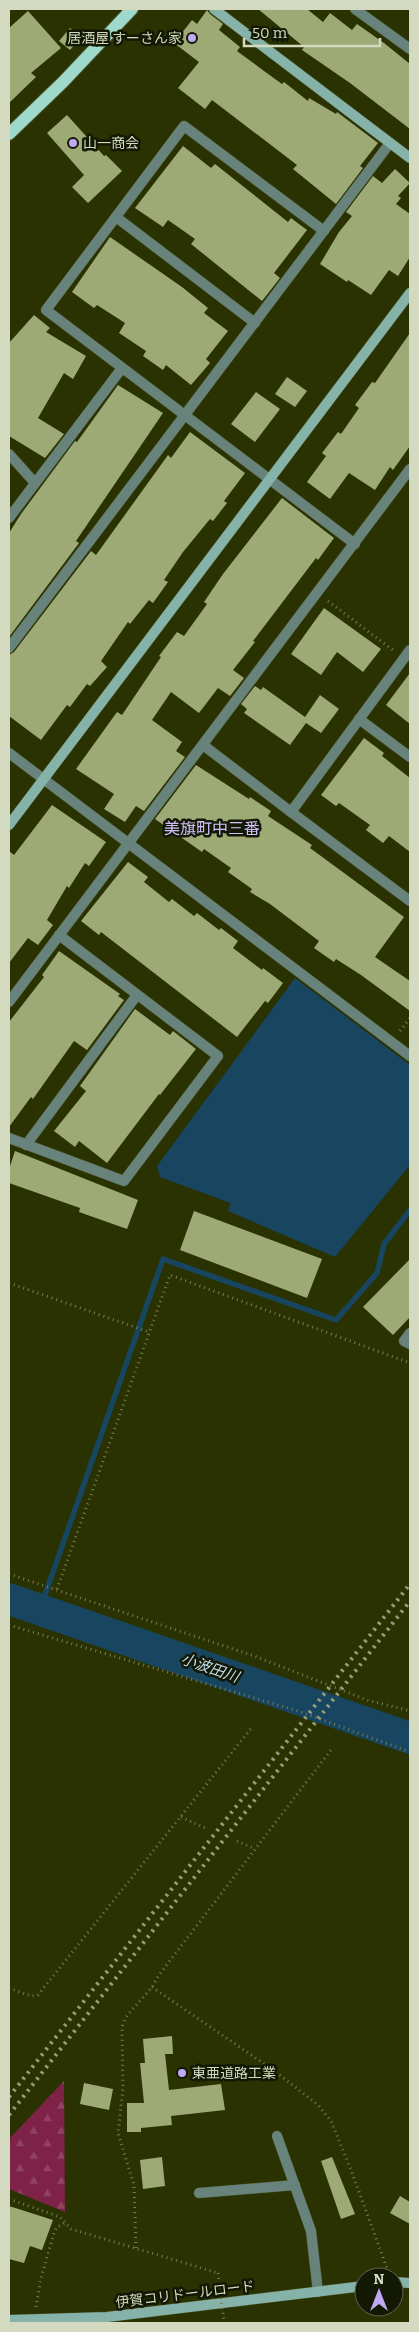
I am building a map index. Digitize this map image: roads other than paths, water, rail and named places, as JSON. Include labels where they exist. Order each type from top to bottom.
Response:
[{"type":"main road","points":[[9,134],[63,82],[132,9]]},
{"type":"street","points":[[214,9],[410,158]]},
{"type":"street","points":[[355,9],[410,49]]},
{"type":"street","points":[[324,231],[184,126],[46,310],[355,544]]},
{"type":"street","points":[[9,648],[390,143]]},
{"type":"street","points":[[116,217],[255,323]]},
{"type":"street","points":[[9,825],[410,293]]},
{"type":"street","points":[[9,518],[122,368]]},
{"type":"street","points":[[9,454],[35,483]]},
{"type":"street","points":[[9,1002],[318,594],[410,469]]},
{"type":"street","points":[[291,812],[407,654]]},
{"type":"street","points":[[359,719],[410,757]]},
{"type":"street","points":[[202,745],[410,901]]},
{"type":"street","points":[[9,753],[410,1056]]},
{"type":"street","points":[[9,1138],[124,1181],[218,1056],[59,935]]},
{"type":"street","points":[[26,1145],[137,995]]},
{"type":"street","points":[[410,1333],[404,1342],[410,1344]]},
{"type":"street","points":[[277,2136],[311,2231],[318,2292]]},
{"type":"street","points":[[199,2192],[295,2185]]},
{"type":"street","name":"伊賀コリドールロード","points":[[9,2320],[107,2317],[354,2287]]},
{"type":"water","points":[[295,978],[410,1065],[410,1165],[335,1257],[228,1211],[230,1203],[160,1177],[157,1166]]},
{"type":"waterway","points":[[40,1609],[163,1259],[336,1320],[377,1273],[384,1244],[410,1210]]},
{"type":"waterway","name":"小波田川","points":[[9,1599],[410,1738]]},
{"type":"railway","points":[[9,2097],[410,1584]]},
{"type":"railway","points":[[9,2115],[410,1601]]},
{"type":"place","name":"居酒屋 すーさん家","points":[[192,38]]},
{"type":"place","name":"山一商会","points":[[73,143]]},
{"type":"place","name":"東亜道路工業","points":[[182,2073]]},
{"type":"district","name":"美旗町中三番","points":[[212,828]]}]
